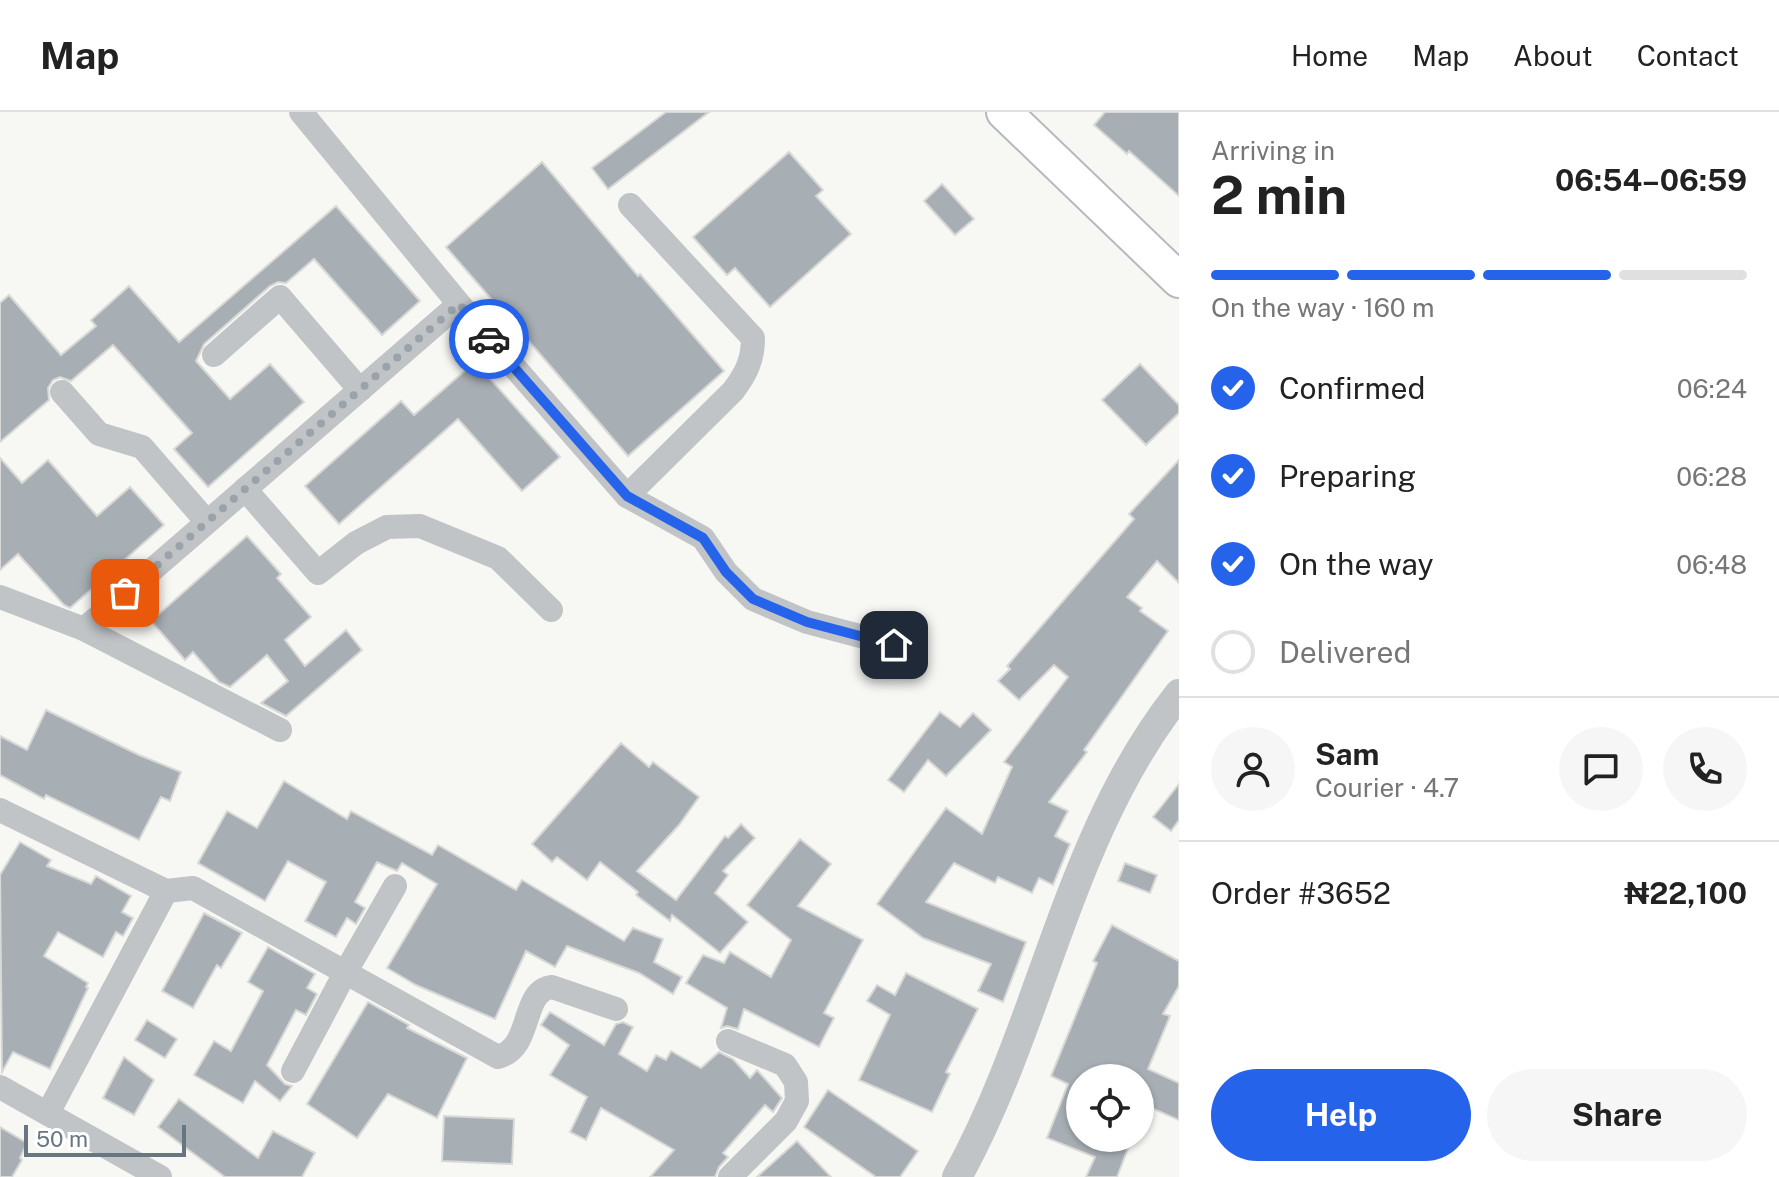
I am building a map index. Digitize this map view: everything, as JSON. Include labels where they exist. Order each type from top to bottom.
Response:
[{"type":"main road","points":[[1004,112],[1179,280]]},
{"type":"street","points":[[301,112],[459,304],[627,496],[703,538],[726,572],[753,599],[807,622],[894,645]]},
{"type":"street","points":[[627,496],[733,391],[746,374],[753,353],[753,338],[630,205]]},
{"type":"street","points":[[214,355],[280,297],[360,390]]},
{"type":"street","points":[[84,629],[459,304]]},
{"type":"street","points":[[62,392],[99,434],[142,447],[207,522]]},
{"type":"street","points":[[245,489],[318,573],[356,543],[387,527],[420,526],[498,558],[551,610]]},
{"type":"street","points":[[0,597],[84,629],[280,730]]},
{"type":"street","points":[[957,1177],[976,1142],[1107,813],[1131,763],[1156,722],[1179,694]]},
{"type":"street","points":[[0,810],[166,891],[193,888],[498,1057],[509,1054],[518,1044],[536,994],[544,988],[552,987],[616,1009]]},
{"type":"street","points":[[293,1071],[395,886]]},
{"type":"street","points":[[48,1113],[166,891]]},
{"type":"street","points":[[728,1041],[785,1065],[796,1082],[797,1101],[786,1121],[730,1177]]},
{"type":"street","points":[[0,1087],[160,1177]]},
{"type":"building","points":[[666,112],[709,112],[608,189],[592,168]]},
{"type":"building","points":[[1105,112],[1179,112],[1179,196],[1129,151],[1127,154],[1094,125]]},
{"type":"building","points":[[789,152],[823,190],[816,196],[851,234],[770,307],[735,268],[727,275],[693,237]]},
{"type":"building","points":[[542,162],[638,276],[640,274],[724,371],[628,456],[527,339],[525,342],[491,303],[493,301],[446,247]]},
{"type":"building","points":[[942,184],[974,219],[955,235],[924,201]]},
{"type":"building","points":[[336,206],[420,301],[382,335],[314,259],[286,283],[278,282],[270,286],[204,344],[196,361],[230,399],[270,364],[304,402],[208,487],[174,449],[192,433],[113,345],[71,381],[60,377],[53,380],[48,388],[49,400],[0,442],[0,303],[9,295],[61,355],[96,326],[91,320],[129,286],[179,342]]},
{"type":"building","points":[[475,362],[560,457],[522,491],[458,419],[339,524],[305,486],[401,401],[414,415]]},
{"type":"building","points":[[1140,364],[1179,405],[1179,413],[1146,445],[1102,400]]},
{"type":"building","points":[[0,458],[22,483],[48,460],[97,516],[130,487],[164,525],[70,608],[18,554],[0,570]]},
{"type":"building","points":[[1179,460],[1179,583],[1157,561],[1127,597],[1142,608],[1140,611],[1168,631],[1084,750],[1087,752],[1049,802],[1068,811],[1055,836],[1070,844],[1053,885],[1039,878],[1032,893],[998,877],[995,883],[954,863],[926,902],[1026,942],[1003,1002],[978,991],[991,964],[923,938],[877,904],[946,808],[982,834],[1012,767],[1004,762],[1068,677],[1054,665],[1019,700],[998,681],[1010,669],[1007,666],[1134,519],[1129,514]]},
{"type":"building","points":[[247,536],[281,574],[277,578],[311,617],[285,640],[305,666],[346,630],[362,650],[286,716],[261,703],[288,681],[267,655],[230,687],[219,682],[193,652],[185,660],[151,621]]},
{"type":"building","points":[[46,710],[181,772],[170,801],[161,797],[139,840],[46,795],[44,799],[0,775],[0,736],[27,750]]},
{"type":"building","points":[[940,712],[960,727],[973,713],[991,730],[946,776],[928,760],[904,792],[888,780]]},
{"type":"building","points":[[621,743],[649,767],[653,762],[699,797],[679,825],[637,871],[676,900],[725,836],[728,838],[741,824],[755,838],[723,871],[728,875],[715,893],[748,922],[720,953],[672,915],[670,921],[600,862],[587,880],[557,857],[552,862],[532,844]]},
{"type":"building","points":[[284,781],[347,819],[351,811],[432,855],[438,845],[516,890],[522,880],[624,941],[633,928],[663,939],[654,962],[682,977],[673,994],[639,973],[567,946],[555,967],[526,951],[495,1019],[416,985],[387,968],[437,884],[402,863],[397,871],[377,862],[355,902],[365,908],[356,924],[347,918],[336,937],[305,921],[326,882],[288,861],[265,901],[198,863],[227,811],[257,828]]},
{"type":"building","points":[[1179,784],[1179,820],[1171,831],[1153,817]]},
{"type":"building","points":[[800,839],[831,864],[798,906],[863,940],[824,1013],[834,1018],[819,1047],[744,1009],[738,1029],[721,1028],[727,1008],[686,983],[703,955],[724,963],[730,952],[771,977],[791,940],[747,905]]},
{"type":"building","points":[[20,842],[51,860],[47,866],[91,884],[96,876],[131,896],[122,912],[133,918],[123,936],[116,932],[103,957],[58,932],[44,956],[88,983],[88,988],[50,1069],[13,1052],[2,1072],[0,875]]},
{"type":"building","points":[[1125,863],[1157,875],[1150,893],[1118,881]]},
{"type":"building","points":[[204,913],[242,933],[221,968],[217,965],[193,1008],[162,991]]},
{"type":"building","points":[[1112,925],[1179,961],[1179,986],[1163,1014],[1170,1016],[1150,1064],[1066,1064],[1066,1083],[1051,1076],[1097,963],[1093,961]]},
{"type":"building","points":[[268,947],[315,974],[307,988],[317,994],[306,1015],[296,1010],[267,1065],[285,1084],[292,1086],[280,1101],[255,1081],[243,1103],[194,1075],[214,1041],[231,1051],[263,991],[248,982]]},
{"type":"building","points":[[906,973],[978,1009],[946,1072],[950,1074],[932,1112],[859,1080],[890,1015],[867,1001],[877,985],[895,995]]},
{"type":"building","points":[[368,1002],[409,1025],[407,1028],[467,1058],[437,1118],[388,1094],[357,1138],[307,1104]]},
{"type":"building","points":[[550,1012],[604,1045],[616,1024],[623,1022],[633,1027],[619,1054],[647,1071],[656,1055],[666,1060],[671,1051],[701,1068],[719,1052],[733,1059],[750,1078],[757,1070],[782,1098],[773,1112],[765,1105],[723,1153],[728,1157],[715,1177],[650,1177],[674,1150],[601,1108],[586,1140],[570,1132],[587,1097],[550,1075],[569,1045],[541,1025]]},
{"type":"building","points":[[147,1020],[177,1039],[165,1058],[135,1040]]},
{"type":"building","points":[[124,1057],[154,1080],[134,1115],[103,1098]]},
{"type":"building","points":[[1154,1072],[1179,1083],[1179,1120],[1154,1109]]},
{"type":"building","points":[[1066,1089],[1066,1146],[1047,1138]]},
{"type":"building","points":[[828,1090],[918,1151],[900,1177],[876,1177],[804,1127]]},
{"type":"building","points":[[179,1099],[258,1158],[273,1131],[315,1153],[302,1177],[225,1177],[158,1127]]},
{"type":"building","points":[[444,1116],[514,1119],[512,1164],[442,1161]]},
{"type":"building","points":[[0,1127],[27,1143],[12,1177],[0,1177]]},
{"type":"building","points":[[797,1141],[831,1177],[757,1177]]},
{"type":"building","points":[[1082,1152],[1127,1152],[1117,1177],[1086,1177],[1095,1157]]},
{"type":"way so far","points":[[125,593],[459,304],[489,339]]},
{"type":"route","points":[[489,339],[627,496],[703,538],[726,572],[753,599],[807,622],[894,645]]}]
